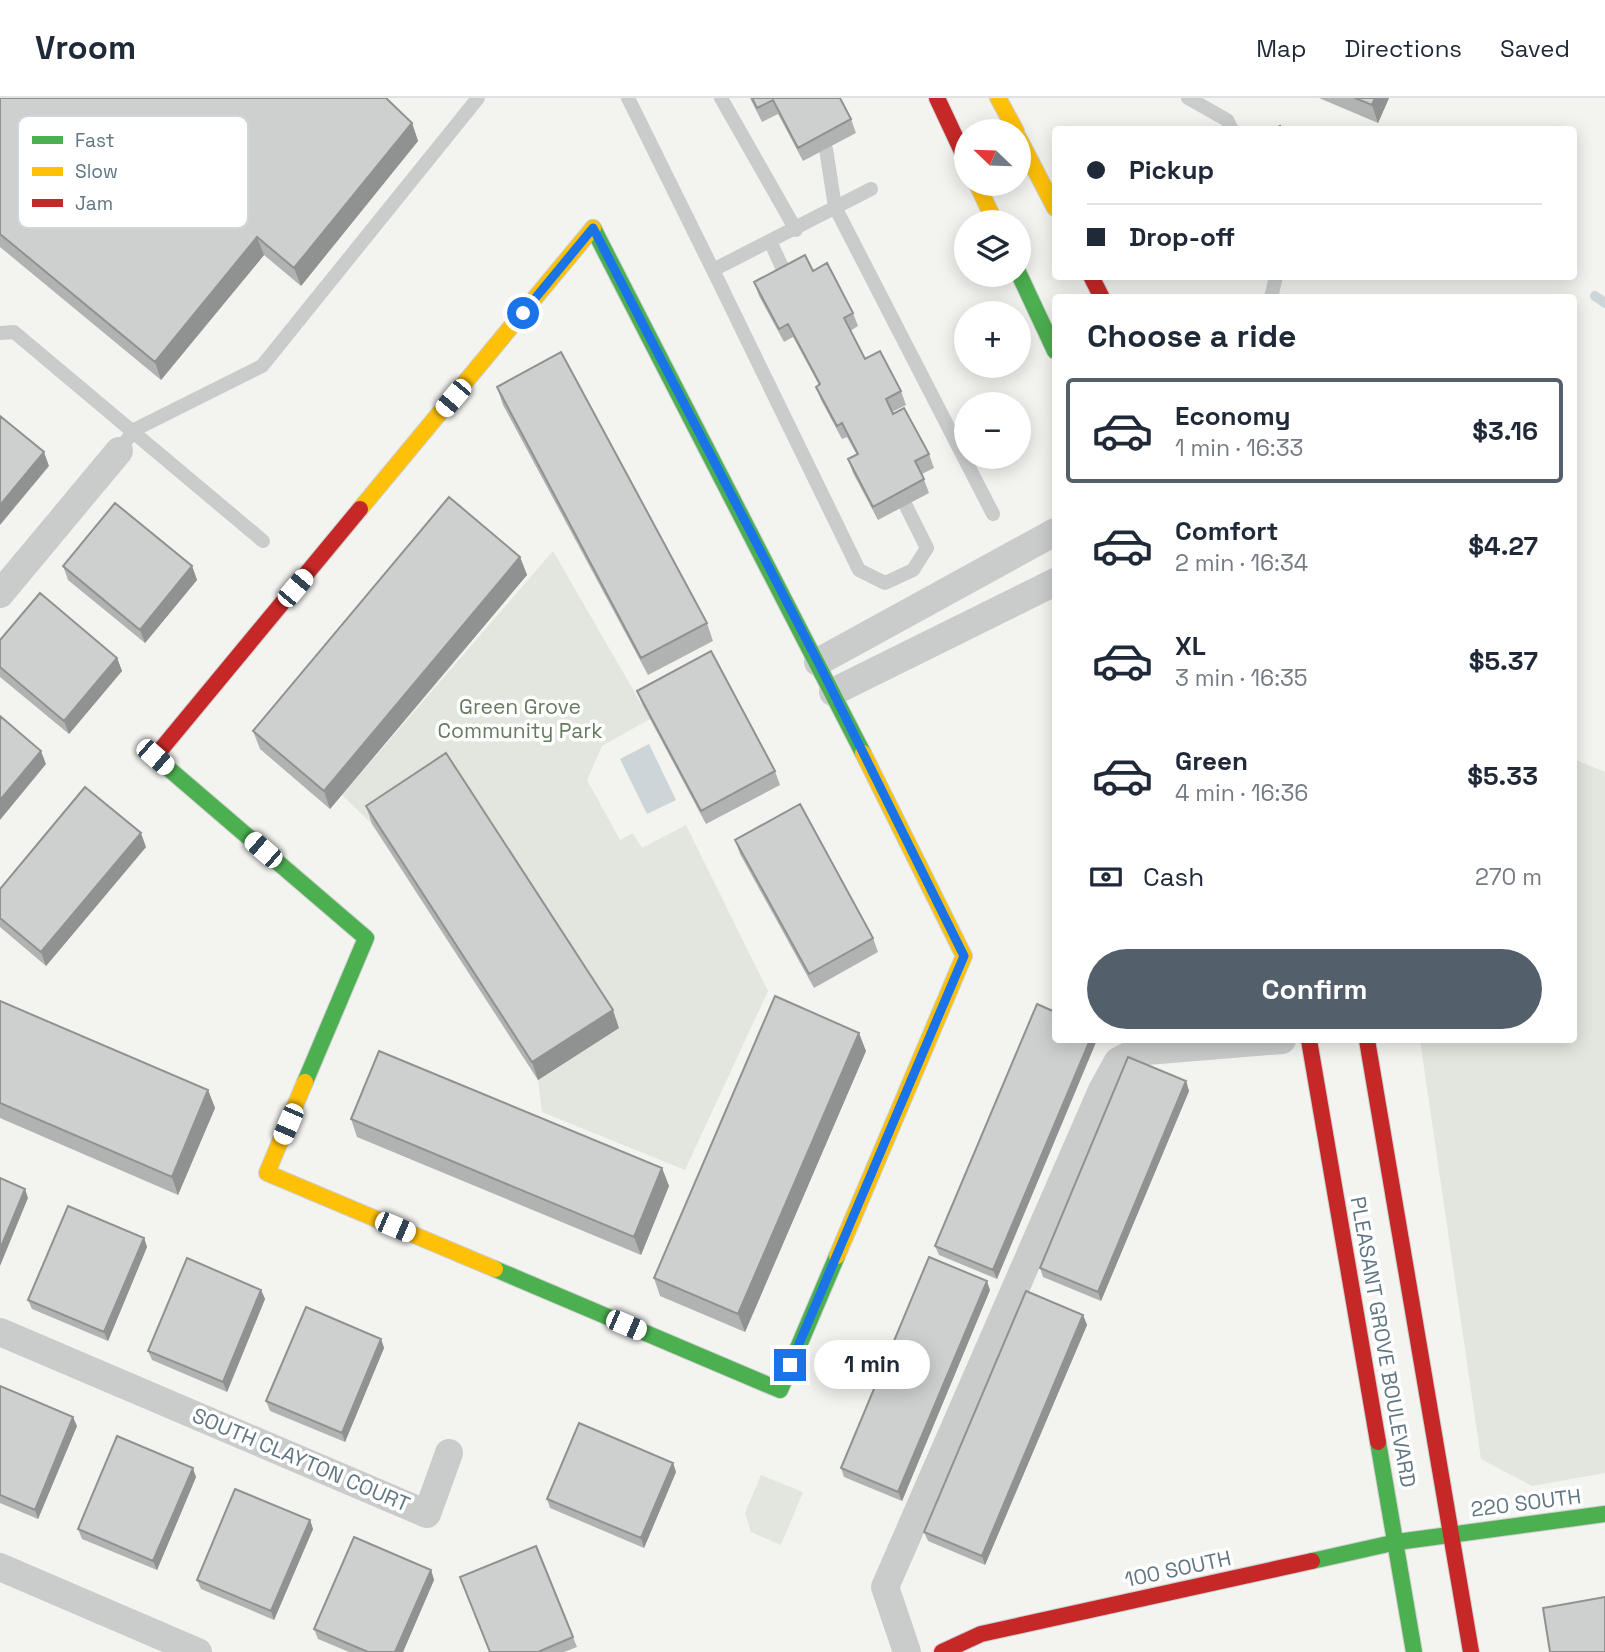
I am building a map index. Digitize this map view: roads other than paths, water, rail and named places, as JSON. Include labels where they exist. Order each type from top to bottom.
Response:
[{"type":"street","points":[[937,98],[954,134]]},
{"type":"street","points":[[998,98],[1009,119]]},
{"type":"street","points":[[1031,162],[1052,202]]},
{"type":"street","points":[[593,228],[818,662],[964,956],[779,1390],[267,1172],[366,938],[155,757],[593,228]]},
{"type":"street","points":[[1025,287],[1052,345]]},
{"type":"street","points":[[0,594],[127,440]]},
{"type":"street","points":[[818,662],[1049,535]]},
{"type":"street","points":[[833,692],[1052,583]]},
{"type":"street","points":[[907,1652],[885,1587],[1102,1090],[1118,1061],[1135,1052],[1245,1043]]},
{"type":"street","name":"PLEASANT GROVE BOULEVARD","points":[[1309,1043],[1414,1652]]},
{"type":"street","name":"PLEASANT GROVE BOULEVARD","points":[[1368,1043],[1471,1652]]},
{"type":"street","name":"SOUTH CLAYTON COURT","points":[[0,1332],[427,1514],[449,1453]]},
{"type":"street","name":"220 SOUTH","points":[[1426,1539],[1605,1514]]},
{"type":"street","name":"100 SOUTH","points":[[942,1652],[981,1634],[1397,1542],[1426,1539]]},
{"type":"street","points":[[0,1567],[198,1652]]},
{"type":"lane","points":[[127,440],[262,366],[478,98]]},
{"type":"lane","points":[[628,98],[859,570],[885,583],[913,570],[927,548],[906,506]]},
{"type":"lane","points":[[721,98],[796,230]]},
{"type":"lane","points":[[1188,98],[1227,120],[1230,126]]},
{"type":"lane","points":[[826,149],[835,207],[993,514]]},
{"type":"lane","points":[[713,270],[796,230],[871,189]]},
{"type":"lane","points":[[770,242],[788,281]]},
{"type":"lane","points":[[0,333],[14,332],[127,440],[263,541]]},
{"type":"waterway","points":[[1595,296],[1605,303]]},
{"type":"park label","name":"Green Grove Community Park","points":[[520,719]]}]
